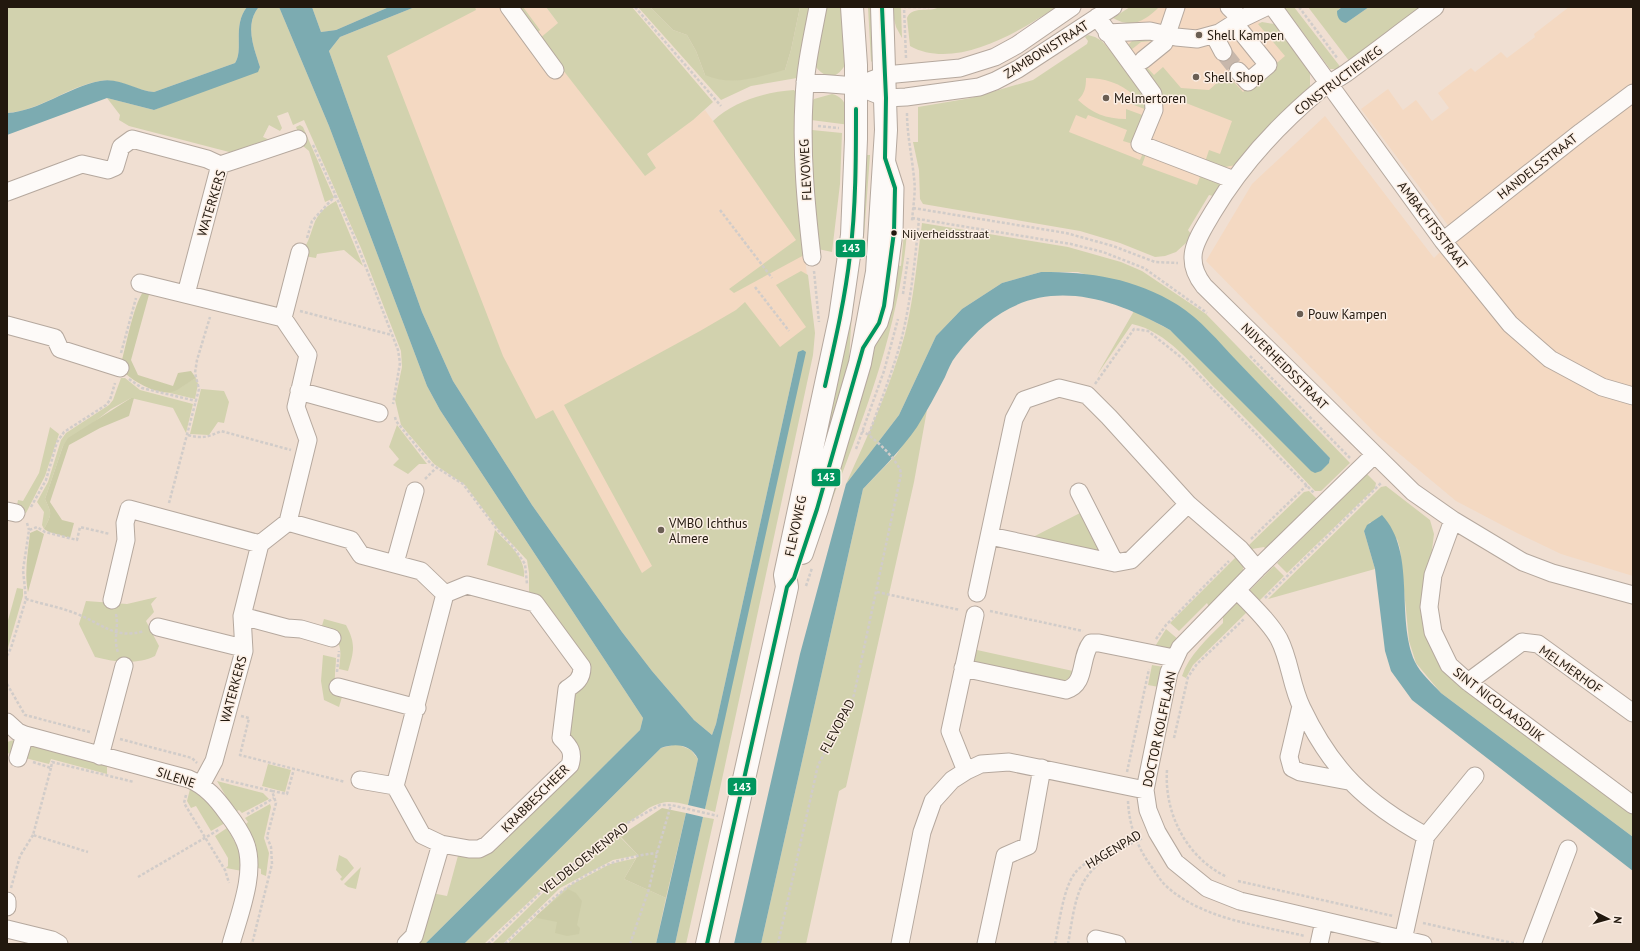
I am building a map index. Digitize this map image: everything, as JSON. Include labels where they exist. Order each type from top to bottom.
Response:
[{"type":"main road","name":"FLEVOWEG","points":[[707,944],[787,586],[785,575],[803,527],[840,318],[852,235],[856,139],[856,86],[852,7]]},
{"type":"main road","name":"FLEVOWEG","points":[[803,527],[817,509],[863,348],[877,272],[885,158],[886,98],[882,7]]},
{"type":"street","points":[[509,7],[555,70]]},
{"type":"street","name":"FLEVOWEG","points":[[812,258],[803,175],[803,124],[805,82],[818,7]]},
{"type":"street","name":"ZAMBONISTRAAT","points":[[856,86],[885,75],[960,68],[995,57],[1017,46],[1072,7]]},
{"type":"street","name":"ZAMBONISTRAAT","points":[[856,86],[886,98],[922,96],[987,84],[1018,70],[1113,7]]},
{"type":"street","points":[[1143,60],[1162,44],[1176,7]]},
{"type":"street","points":[[1229,7],[1268,65],[1248,82],[1238,71]]},
{"type":"street","points":[[1107,33],[1150,31],[1186,38],[1206,38],[1266,7]]},
{"type":"street","name":"AMBACHTSSTRAAT","points":[[1272,7],[1443,241],[1510,324],[1550,359],[1602,387],[1633,396]]},
{"type":"street","name":"CONSTRUCTIEWEG","points":[[1192,264],[1195,243],[1222,198],[1234,180],[1279,127],[1329,84],[1348,72],[1435,7]]},
{"type":"street","points":[[1097,17],[1107,33],[1150,89],[1154,98],[1154,110],[1140,144],[1234,180]]},
{"type":"street","points":[[1214,35],[1223,52]]},
{"type":"street","points":[[805,82],[856,86]]},
{"type":"street","name":"HANDELSSTRAAT","points":[[1443,241],[1633,93]]},
{"type":"street","points":[[7,192],[82,164],[108,170],[115,167],[121,147],[132,139],[207,159],[220,165]]},
{"type":"street","name":"WATERKERS","points":[[186,294],[220,165],[305,141]]},
{"type":"street","points":[[112,600],[126,540],[125,523],[129,509],[260,544],[288,522],[308,440],[296,407],[308,355],[285,313],[300,252]]},
{"type":"street","name":"NIJVERHEIDSSTRAAT","points":[[1192,264],[1198,278],[1204,286],[1413,492],[1453,520],[1523,562],[1552,574],[1633,595]]},
{"type":"street","points":[[140,283],[214,301],[285,313]]},
{"type":"street","points":[[7,325],[55,338],[60,349],[119,370]]},
{"type":"street","points":[[978,593],[1014,419],[1024,400],[1059,388],[1087,396],[1109,417],[1188,504],[1240,549],[1257,569]]},
{"type":"street","points":[[299,391],[389,412]]},
{"type":"street","name":"DOCTOR KOLFFLAAN","points":[[1374,455],[1257,569],[1180,648],[1174,658],[1169,672],[1145,790],[1148,810],[1155,828],[1175,862],[1197,882],[1207,888],[1240,901],[1423,944]]},
{"type":"street","points":[[395,563],[414,491]]},
{"type":"street","points":[[1079,492],[1115,564]]},
{"type":"street","points":[[990,536],[1115,564],[1131,560],[1188,504]]},
{"type":"street","name":"SINT NICOLAASDIJK","points":[[1453,520],[1433,576],[1429,607],[1433,632],[1449,665],[1468,682],[1633,805]]},
{"type":"street","points":[[288,522],[352,540],[361,555],[421,571],[445,594],[417,708],[395,786],[354,781]]},
{"type":"street","name":"WATERKERS","points":[[201,785],[214,761],[244,648],[242,616],[260,544]]},
{"type":"street","name":"KRABBESCHEER","points":[[395,786],[422,835],[441,844],[479,849],[487,845],[570,765],[573,756],[571,748],[561,738],[567,689],[580,680],[582,667],[535,603],[467,585],[445,594]]},
{"type":"street","points":[[1237,590],[1264,619],[1278,638],[1301,706],[1323,749],[1348,781],[1367,798],[1398,821],[1426,836]]},
{"type":"street","points":[[966,770],[950,731],[964,668],[974,611]]},
{"type":"street","points":[[242,616],[287,628],[297,628],[332,638]]},
{"type":"street","points":[[158,627],[244,648]]},
{"type":"street","name":"MELMERHOF","points":[[1468,682],[1522,642],[1538,644],[1633,714]]},
{"type":"street","points":[[964,668],[1066,690],[1073,688],[1078,683],[1086,649],[1091,643],[1099,643],[1174,658]]},
{"type":"street","points":[[100,756],[124,666]]},
{"type":"street","points":[[338,687],[417,708]]},
{"type":"street","points":[[1301,706],[1289,757],[1292,768],[1300,772],[1348,781]]},
{"type":"street","points":[[13,729],[18,758]]},
{"type":"street","name":"SILENE","points":[[13,729],[100,756],[189,779],[201,785],[219,801],[245,842],[248,852],[248,882],[231,944]]},
{"type":"street","points":[[900,944],[922,832],[933,801],[952,780],[966,770],[981,764],[1009,762],[1145,790]]},
{"type":"street","points":[[986,944],[1005,856],[1028,846],[1042,768]]},
{"type":"street","points":[[1403,940],[1426,836],[1475,776]]},
{"type":"street","points":[[406,944],[414,936],[441,844]]},
{"type":"street","points":[[1532,944],[1568,849]]},
{"type":"street","points":[[7,906],[9,894]]},
{"type":"street","points":[[1319,942],[1324,920]]},
{"type":"street","points":[[7,929],[52,940],[59,944]]},
{"type":"street","points":[[1096,939],[1117,944]]},
{"type":"path","points":[[635,7],[721,106]]},
{"type":"path","points":[[904,7],[930,7]]},
{"type":"path","points":[[1299,7],[1348,72]]},
{"type":"path","points":[[803,124],[844,129]]},
{"type":"path","points":[[907,131],[914,177],[912,218],[1071,244],[1103,252],[1144,268],[1209,314]]},
{"type":"path","points":[[305,141],[336,195],[398,350],[400,363],[389,412],[431,464],[463,484],[496,528],[514,548],[525,564],[527,581],[525,600]]},
{"type":"path","points":[[300,252],[306,241],[312,222],[336,195]]},
{"type":"path","points":[[913,208],[1066,233],[1113,246],[1155,262],[1192,264]]},
{"type":"path","points":[[720,210],[772,278]]},
{"type":"path","points":[[862,431],[869,434],[888,384],[901,340],[910,295],[919,219]]},
{"type":"path","points":[[7,656],[11,648],[26,599],[23,570],[29,530],[19,513],[46,480],[57,442],[64,432],[106,405],[110,400],[119,370],[120,360],[140,283]]},
{"type":"path","points":[[755,287],[789,331]]},
{"type":"path","points":[[164,519],[188,435],[199,389],[195,373],[197,360],[214,301]]},
{"type":"path","points":[[285,313],[392,335]]},
{"type":"path","points":[[1087,396],[1134,330],[1148,331],[1182,358],[1325,504]]},
{"type":"path","points":[[1247,353],[1361,469],[1371,472],[1382,482],[1264,599]]},
{"type":"path","points":[[119,370],[142,388],[196,401]]},
{"type":"path","points":[[188,435],[196,438],[208,438],[221,431],[304,453]]},
{"type":"path","name":"FLEVOPAD","points":[[778,944],[817,769],[821,757],[844,719],[852,702],[877,592],[901,474],[900,467],[896,462],[869,434]]},
{"type":"path","points":[[1307,486],[1240,549],[1166,625],[1153,645],[1122,793],[1128,794],[1129,818],[1136,841],[1146,859],[1165,884],[1176,894],[1209,913],[1319,942]]},
{"type":"path","points":[[29,530],[37,527],[45,532],[76,540],[80,527],[110,534],[125,523]]},
{"type":"path","points":[[877,592],[1085,631],[1091,643]]},
{"type":"path","points":[[26,599],[77,614],[111,631],[127,634],[158,627]]},
{"type":"path","points":[[112,600],[118,621],[115,644],[124,666]]},
{"type":"path","points":[[1173,739],[1188,677],[1197,664],[1245,618]]},
{"type":"path","points":[[332,638],[339,650],[336,678],[338,687]]},
{"type":"path","points":[[227,711],[249,718],[240,755],[294,769],[354,781]]},
{"type":"path","points":[[18,758],[51,768]]},
{"type":"path","points":[[9,894],[20,856],[34,835],[52,762],[136,783]]},
{"type":"path","points":[[1167,768],[1166,780],[1169,804],[1177,827],[1196,855],[1215,871],[1229,878]]},
{"type":"path","points":[[272,791],[287,794],[294,769]]},
{"type":"path","points":[[179,792],[186,794],[184,803],[225,870],[230,881],[229,886]]},
{"type":"path","points":[[241,818],[274,798]]},
{"type":"path","name":"VELDBLOEMENPAD","points":[[488,944],[548,885],[620,827],[660,805],[671,805],[719,816]]},
{"type":"path","points":[[630,944],[649,890],[657,853],[671,805]]},
{"type":"path","points":[[138,877],[226,825]]},
{"type":"path","name":"HAGENPAD","points":[[1055,944],[1068,887],[1075,873],[1084,865],[1134,835],[1155,828]]},
{"type":"path","name":"HAGENPAD","points":[[1068,944],[1078,897],[1085,879],[1099,863],[1155,828]]},
{"type":"path","points":[[34,835],[88,852]]},
{"type":"path","points":[[505,944],[565,887],[614,861],[657,853]]},
{"type":"path","points":[[1235,880],[1394,916]]},
{"type":"path","points":[[1420,922],[1518,944]]},
{"type":"shaded area","name":"VMBO Ichthus Almere","points":[[428,7],[546,7],[558,23],[637,162],[705,110],[804,248],[813,331],[651,685],[352,75]]},
{"type":"shaded area","points":[[1153,7],[1247,7],[1291,59],[1256,135],[1216,189],[1199,194],[1014,127],[1085,57]]},
{"type":"shaded area","points":[[1569,7],[1633,7],[1633,576],[1561,554],[1456,501],[1378,436],[1206,261],[1252,184],[1325,116],[1434,258],[1456,236],[1361,109],[1388,89],[1403,110],[1416,100],[1432,121],[1449,108],[1438,93],[1471,68],[1475,72],[1501,52],[1507,58],[1535,37],[1534,34]]},
{"type":"green space","points":[[7,7],[247,7],[240,22],[239,51],[235,63],[154,92],[114,81],[100,81],[77,88],[31,108],[7,113]]},
{"type":"green space","points":[[259,7],[279,7],[329,126],[427,386],[440,410],[643,718],[640,730],[425,944],[415,944],[432,893],[447,896],[459,852],[479,856],[573,769],[568,735],[573,692],[584,684],[529,594],[529,573],[527,560],[498,529],[465,485],[434,464],[401,425],[395,400],[402,367],[401,351],[361,248],[304,120],[293,125],[288,112],[277,116],[282,128],[280,131],[269,125],[263,137],[274,142],[233,153],[129,126],[119,120],[120,115],[107,98],[154,110],[260,67],[253,44],[251,28],[254,14]]},
{"type":"green space","points":[[312,7],[389,7],[336,30],[321,32]]},
{"type":"green space","points":[[415,7],[475,7],[476,10],[387,56],[503,356],[536,419],[553,410],[642,573],[652,566],[564,405],[700,331],[736,310],[745,302],[780,347],[806,327],[776,285],[801,271],[808,275],[815,333],[813,355],[715,812],[705,809],[798,352],[716,724],[712,735],[694,720],[652,671],[622,632],[532,505],[453,381],[422,312],[329,51],[340,37]]},
{"type":"green space","points":[[516,7],[523,7],[540,30],[536,34]]},
{"type":"green space","points":[[546,7],[632,7],[713,102],[693,120],[647,154],[656,168],[645,176],[539,39],[558,23]]},
{"type":"green space","points":[[638,7],[650,7],[673,30],[687,35],[696,51],[705,75],[785,70],[791,50],[800,7],[814,7],[797,78],[751,86],[721,100]]},
{"type":"green space","points":[[650,7],[800,7],[791,50],[785,70],[755,78],[735,81],[715,79],[705,75],[696,51],[687,35],[673,30]]},
{"type":"green space","points":[[826,7],[844,7],[847,61],[841,71],[833,76],[825,75],[816,67],[815,56]]},
{"type":"green space","points":[[868,7],[873,7],[873,63],[871,61]]},
{"type":"green space","points":[[891,7],[901,7],[902,38],[896,27]]},
{"type":"green space","points":[[939,7],[1056,7],[1005,37],[966,51],[947,54],[928,53],[910,46],[907,18],[909,14],[917,10],[935,9]]},
{"type":"green space","points":[[1130,7],[1159,7],[1149,16],[1138,22],[1126,23],[1113,18]]},
{"type":"green space","points":[[1284,7],[1294,7],[1342,69],[1330,69]]},
{"type":"green space","points":[[1308,7],[1342,7],[1338,10],[1346,23],[1369,7],[1423,7],[1350,62]]},
{"type":"green space","points":[[1262,22],[1274,24],[1310,72],[1310,86],[1236,165],[1225,167],[1205,162],[1209,150],[1220,154],[1232,121],[1168,96],[1165,105],[1161,104],[1127,46],[1132,41],[1154,39],[1155,43],[1152,41],[1141,42],[1131,50],[1154,75],[1163,67],[1181,88],[1209,90],[1225,76],[1230,81],[1232,80],[1243,92],[1285,56],[1258,24]]},
{"type":"green space","points":[[1088,35],[1102,41],[1143,90],[1147,96],[1147,110],[1129,103],[1135,96],[1124,88],[1106,80],[1086,78],[1085,90],[1078,100],[1094,112],[1112,118],[1126,119],[1126,109],[1145,116],[1133,144],[1123,141],[1127,130],[1088,115],[1086,119],[1076,115],[1069,132],[1140,160],[1143,153],[1146,154],[1142,165],[1197,185],[1201,174],[1213,179],[1221,185],[1213,196],[1209,195],[1188,230],[1191,234],[1186,243],[1176,252],[1165,256],[1155,257],[1120,243],[1080,231],[923,204],[920,199],[919,170],[913,142],[918,142],[918,107],[971,98],[1033,80],[1087,44],[1088,41],[1085,37]]},
{"type":"green space","points":[[794,90],[798,95],[806,254],[734,293],[729,289],[796,240],[713,121],[730,108],[750,99],[761,95]]},
{"type":"green space","points":[[832,94],[844,102],[850,125],[811,120],[811,104],[814,99]]},
{"type":"green space","points":[[300,125],[303,127],[334,198],[325,202],[309,151],[303,146],[296,127]]},
{"type":"green space","points":[[812,130],[842,133],[840,184],[832,252],[818,249],[809,133]]},
{"type":"green space","points":[[860,155],[870,155],[864,236],[852,311],[848,376],[808,518]]},
{"type":"green space","points":[[336,201],[363,266],[344,250],[317,254],[316,258],[304,256],[302,252],[321,212]]},
{"type":"green space","points":[[922,223],[1068,247],[1121,262],[1142,271],[1206,314],[1350,463],[1321,491],[1315,491],[1189,360],[1157,334],[1145,328],[1132,324],[1097,375],[1134,311],[1170,330],[1329,463],[1330,458],[1201,324],[1178,305],[1078,272],[1041,272],[1002,283],[962,309],[936,336],[899,415],[846,484],[871,429],[886,391],[905,334],[913,293]]},
{"type":"green space","points":[[904,232],[907,232],[902,273],[884,354],[858,432],[814,548],[887,308],[895,265],[901,266]]},
{"type":"green space","points":[[145,290],[150,291],[131,360],[138,375],[173,386],[178,373],[191,371],[196,378],[171,392],[163,392],[147,387],[132,379],[121,369],[134,312],[141,295]]},
{"type":"green space","points":[[121,378],[125,378],[140,390],[193,404],[186,433],[173,408],[131,398],[111,409],[63,446],[45,499],[50,511],[50,517],[44,529],[42,525],[44,512],[37,502],[48,482],[61,440],[66,433],[109,405],[113,400]]},
{"type":"green space","points":[[196,378],[198,384],[195,399],[166,392],[178,389]]},
{"type":"green space","points":[[201,389],[224,391],[229,402],[224,423],[218,422],[209,435],[190,434]]},
{"type":"green space","points":[[131,398],[134,398],[129,416],[100,428],[69,445],[50,502],[62,520],[74,523],[70,538],[44,529],[50,517],[50,511],[45,499],[63,446],[68,438]]},
{"type":"green space","points":[[927,410],[914,482],[846,787],[839,791],[806,944],[761,944],[863,489],[896,455]]},
{"type":"green space","points":[[397,425],[427,464],[419,464],[408,474],[393,465],[399,459],[389,447]]},
{"type":"green space","points":[[50,427],[59,434],[45,476],[26,513],[16,510],[18,500],[23,501],[39,473]]},
{"type":"green space","points":[[1367,474],[1376,483],[1375,488],[1287,573],[1277,563]]},
{"type":"green space","points":[[1386,486],[1430,520],[1434,534],[1425,606],[1473,695],[1633,814],[1633,837],[1441,693],[1416,663],[1409,641],[1400,549],[1397,539],[1370,522],[1364,531],[1375,569],[1268,599],[1381,487]]},
{"type":"green space","points":[[1309,491],[1319,501],[1267,551],[1264,547],[1252,549],[1249,545],[1304,492]]},
{"type":"green space","points":[[1082,512],[1100,548],[1098,551],[1031,538]]},
{"type":"green space","points":[[37,530],[44,534],[28,592],[26,570],[30,533]]},
{"type":"green space","points":[[495,530],[510,545],[519,557],[524,570],[524,577],[487,565]]},
{"type":"green space","points":[[1237,556],[1243,565],[1243,571],[1209,607],[1207,603],[1179,631],[1170,623]]},
{"type":"green space","points":[[1274,566],[1284,576],[1257,603],[1247,593]]},
{"type":"green space","points":[[17,588],[23,589],[23,596],[7,651],[7,624]]},
{"type":"green space","points":[[157,597],[151,604],[154,612],[146,621],[159,646],[155,656],[133,662],[95,657],[79,624],[86,601],[127,604]]},
{"type":"green space","points":[[1239,601],[1248,611],[1193,665],[1186,678],[1182,676],[1194,654],[1223,623],[1223,616]]},
{"type":"green space","points":[[324,619],[346,625],[353,643],[353,653],[348,671],[339,669],[339,645],[333,637],[321,629]]},
{"type":"green space","points":[[1166,629],[1179,640],[1169,649],[1154,648]]},
{"type":"green space","points":[[977,650],[1073,671],[1070,683],[973,662]]},
{"type":"green space","points":[[323,655],[336,658],[335,683],[336,688],[342,697],[339,707],[324,700],[321,681]]},
{"type":"green space","points":[[1152,665],[1164,667],[1159,687],[1148,685]]},
{"type":"green space","points":[[14,740],[19,741],[16,755],[7,753],[7,742]]},
{"type":"green space","points":[[28,744],[107,765],[107,774],[51,759],[49,764],[21,757]]},
{"type":"green space","points":[[677,744],[691,750],[698,759],[688,805],[664,802],[649,808],[566,867],[484,944],[464,944],[661,748]]},
{"type":"green space","points":[[268,764],[291,770],[285,792],[262,786]]},
{"type":"green space","points":[[217,781],[263,793],[269,799],[242,813],[239,810],[235,812]]},
{"type":"green space","points":[[190,789],[209,804],[225,823],[211,831],[196,806],[191,808],[187,801]]},
{"type":"green space","points":[[270,804],[271,807],[264,838],[269,853],[266,876],[261,874],[261,869],[258,868],[255,844],[245,825],[248,822],[245,818]]},
{"type":"green space","points":[[662,808],[686,813],[666,898],[624,879],[638,855],[620,836]]},
{"type":"green space","points":[[703,817],[714,819],[686,944],[675,944]]},
{"type":"green space","points":[[227,828],[240,851],[242,871],[226,868],[228,866],[228,858],[215,836]]},
{"type":"green space","points":[[618,835],[638,855],[613,860],[560,888],[503,944],[492,944],[550,886]]},
{"type":"green space","points":[[339,855],[347,859],[354,868],[342,881],[340,879],[342,877],[336,870]]},
{"type":"green space","points":[[636,858],[624,879],[666,898],[656,944],[507,944],[567,887],[610,864]]},
{"type":"green space","points":[[361,867],[356,889],[348,887],[344,884]]},
{"type":"green space","points":[[568,889],[576,893],[582,901],[577,925],[580,928],[579,934],[567,936],[555,933],[557,922],[537,918],[536,916]]},
{"type":"water","points":[[247,7],[259,7],[254,14],[251,28],[253,44],[260,67],[258,72],[154,110],[107,98],[7,135],[7,113],[31,108],[88,84],[107,80],[121,82],[154,92],[235,63],[239,51],[240,22]]},
{"type":"water","points":[[279,7],[312,7],[321,32],[336,30],[389,7],[415,7],[340,37],[329,51],[422,312],[453,381],[532,505],[622,632],[652,671],[694,720],[712,735],[716,724],[798,352],[803,350],[806,352],[705,809],[688,805],[698,759],[695,754],[687,748],[677,745],[661,748],[464,944],[425,944],[640,730],[643,718],[440,410],[427,386],[329,126]]},
{"type":"water","points":[[1342,7],[1369,7],[1346,23],[1342,22],[1338,18],[1337,11]]},
{"type":"water","points":[[1041,272],[1077,273],[1112,278],[1145,288],[1178,305],[1202,324],[1330,458],[1329,463],[1321,471],[1315,473],[1311,471],[1170,330],[1140,315],[1111,304],[1083,297],[1056,296],[1029,300],[1004,311],[979,330],[956,356],[917,427],[891,459],[863,489],[761,944],[734,944],[800,654],[846,484],[899,415],[936,336],[962,309],[1002,283]]},
{"type":"water","points":[[1382,515],[1393,530],[1399,548],[1403,566],[1406,625],[1409,644],[1415,662],[1420,670],[1441,693],[1633,837],[1633,871],[1412,700],[1391,671],[1385,651],[1375,569],[1364,531],[1367,525]]},
{"type":"water","points":[[686,813],[703,817],[675,944],[656,944]]},
{"type":"tunnel","points":[[1223,52],[1238,71]]},
{"type":"transit line","name":"143","points":[[707,944],[787,587],[794,578],[817,509],[863,348],[879,323],[884,306],[894,232],[895,188],[885,158],[886,98],[882,7]]},
{"type":"transit line","name":"143","points":[[825,386],[843,304],[850,255],[855,200],[856,109]]},
{"type":"place","name":"Shell Kampen","points":[[1199,35]]},
{"type":"place","name":"Shell Shop","points":[[1196,77]]},
{"type":"place","name":"Melmertoren","points":[[1106,98]]},
{"type":"place","name":"Nijverheidsstraat","points":[[894,233]]},
{"type":"place","name":"Pouw Kampen","points":[[1300,314]]},
{"type":"place","name":"VMBO Ichthus Almere","points":[[661,530]]}]
